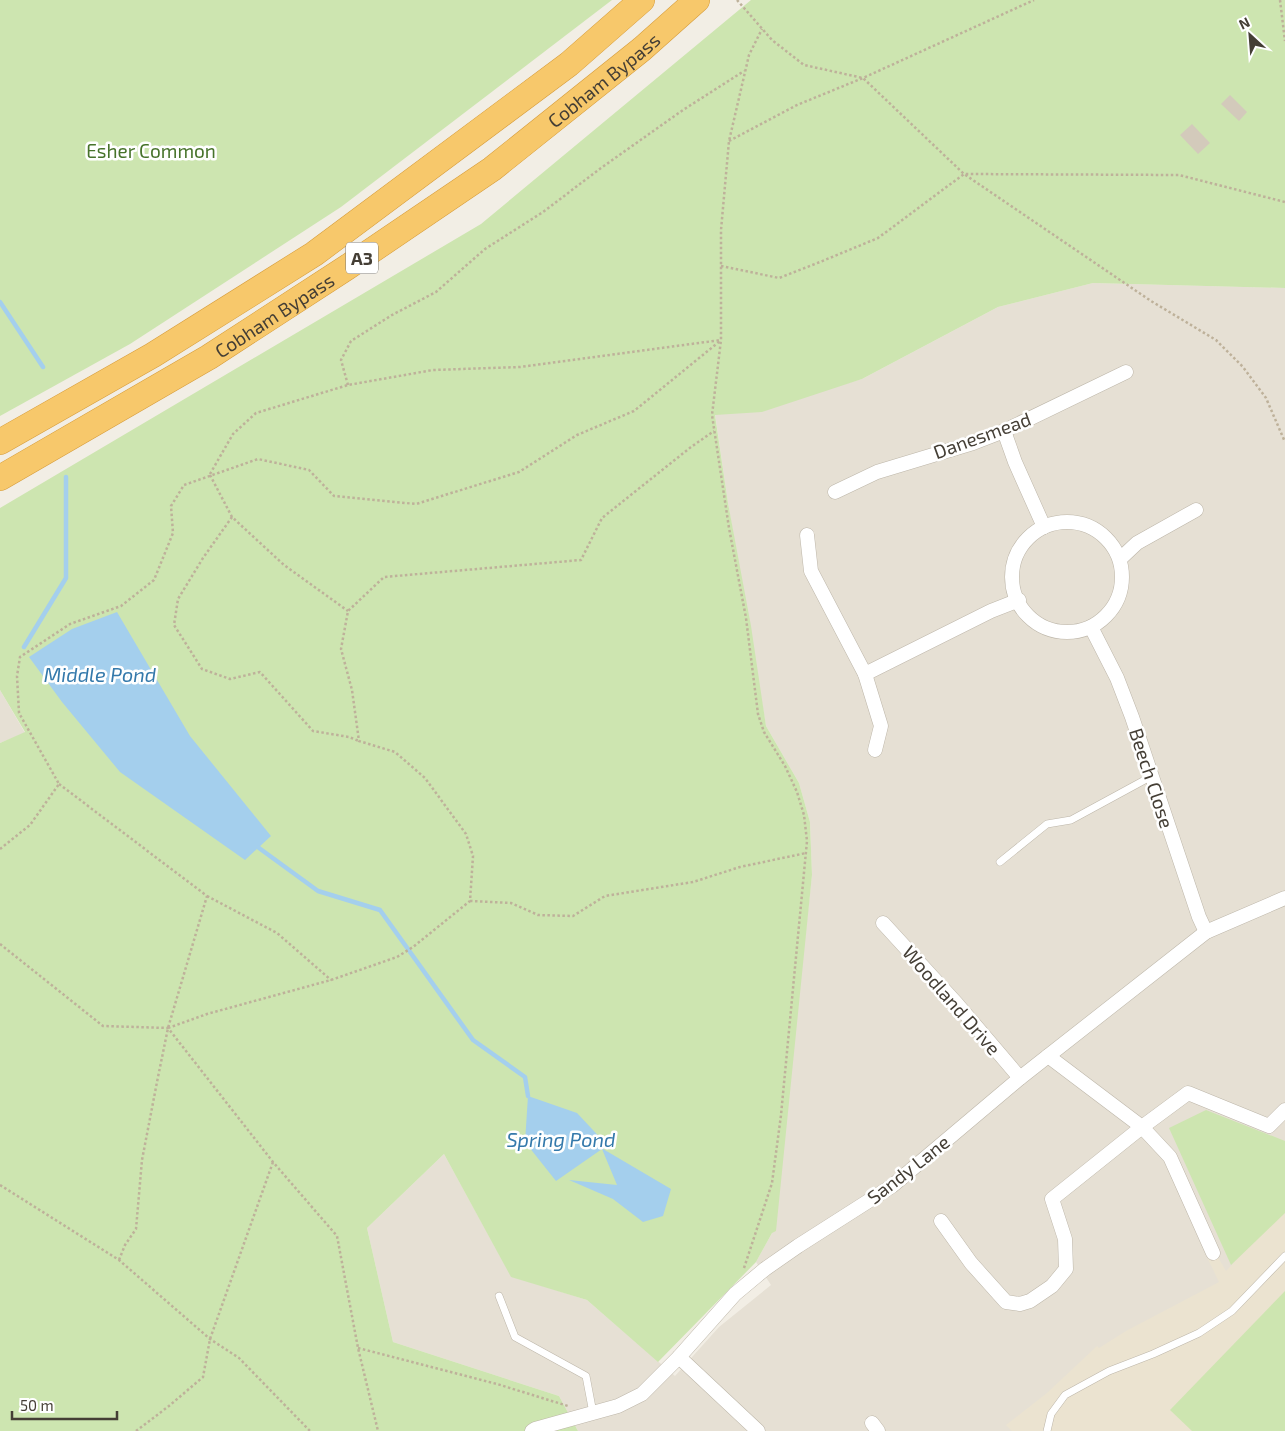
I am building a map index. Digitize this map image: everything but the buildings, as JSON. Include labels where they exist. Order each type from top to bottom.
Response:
[{"type":"highway","name":"Cobham Bypass","points":[[0,442],[154,355],[314,254],[569,64],[642,0]]},
{"type":"highway","name":"Cobham Bypass","points":[[0,478],[209,357],[346,268],[492,169],[642,49],[698,0]]},
{"type":"street","name":"Danesmead","points":[[835,492],[877,472],[973,443],[1004,431],[1126,372]]},
{"type":"street","points":[[1004,431],[1014,462],[1044,527]]},
{"type":"street","points":[[1120,560],[1137,543],[1196,510]]},
{"type":"street","points":[[1082,523],[1100,532],[1107,538],[1120,560],[1123,579],[1121,590],[1108,614],[1091,627],[1072,632],[1058,631],[1040,625],[1026,613],[1013,588],[1014,562],[1026,540],[1044,527],[1052,524],[1082,523]]},
{"type":"street","points":[[807,535],[810,571],[865,674],[881,726],[875,750]]},
{"type":"street","points":[[865,674],[991,610],[1019,600]]},
{"type":"street","name":"Beech Close","points":[[1091,627],[1117,678],[1199,917],[1206,932]]},
{"type":"street","name":"Sandy Lane","points":[[532,1431],[618,1406],[642,1394],[679,1357],[735,1294],[765,1269],[892,1186],[1020,1078],[1206,932],[1285,898]]},
{"type":"street","name":"Woodland Drive","points":[[883,923],[958,1004],[1020,1078]]},
{"type":"street","points":[[1048,1056],[1142,1127],[1170,1157],[1212,1252]]},
{"type":"street","points":[[941,1221],[971,1263],[1006,1302],[1020,1304],[1030,1301],[1052,1286],[1066,1269],[1065,1240],[1052,1199],[1142,1127],[1188,1093],[1269,1126],[1285,1110]]},
{"type":"street","points":[[679,1357],[758,1431]]},
{"type":"lane","points":[[1000,862],[1047,824],[1071,820],[1152,776]]},
{"type":"lane","points":[[1047,1431],[1051,1414],[1065,1395],[1109,1371],[1200,1333],[1232,1311],[1285,1256]]},
{"type":"lane","points":[[499,1296],[516,1337],[586,1376],[593,1413]]},
{"type":"path","points":[[737,0],[772,40],[804,65],[863,78],[964,174],[1143,295],[1216,340],[1243,367],[1266,398],[1285,442]]},
{"type":"path","points":[[729,141],[797,104],[863,78],[1034,0]]},
{"type":"path","points":[[1280,0],[1285,41]]},
{"type":"path","points":[[735,1294],[772,1184],[782,1114],[806,853],[804,816],[797,792],[785,766],[764,732],[758,714],[746,618],[728,528],[712,415],[721,340],[721,230],[729,141],[749,55],[762,29]]},
{"type":"path","points":[[348,385],[341,360],[351,341],[392,315],[436,292],[485,249],[543,212],[683,110],[745,70]]},
{"type":"path","points":[[721,266],[779,278],[878,238],[964,174],[1179,175],[1285,202]]},
{"type":"path","points":[[210,475],[233,434],[256,413],[348,385],[433,370],[520,367],[721,340]]},
{"type":"path","points":[[331,980],[277,933],[207,896],[59,784],[18,712],[17,676],[20,657],[70,624],[120,606],[154,580],[173,533],[171,506],[184,485],[258,459],[309,470],[334,496],[416,504],[519,472],[577,435],[634,411],[721,340]]},
{"type":"path","points":[[359,741],[352,690],[341,649],[348,611],[384,577],[581,560],[602,518],[714,431]]},
{"type":"path","points":[[210,475],[232,517],[284,565],[348,611]]},
{"type":"path","points":[[232,517],[203,558],[178,599],[174,625],[202,669],[230,679],[260,672],[313,732],[349,737],[395,752],[425,778],[466,834],[473,856],[470,901]]},
{"type":"path","points":[[0,849],[30,825],[59,784]]},
{"type":"path","points":[[0,944],[103,1026],[168,1028],[207,1014],[331,980],[397,957],[413,947],[470,901],[511,902],[538,915],[573,916],[605,896],[693,882],[740,867],[806,853]]},
{"type":"path","points":[[119,1260],[125,1245],[136,1229],[142,1160],[168,1028],[207,896]]},
{"type":"path","points":[[168,1028],[273,1162],[337,1236],[358,1348],[378,1431]]},
{"type":"path","points":[[136,1431],[170,1406],[203,1377],[210,1339],[273,1162]]},
{"type":"path","points":[[0,1185],[119,1260],[210,1339],[239,1358],[310,1431]]},
{"type":"path","points":[[358,1348],[497,1384],[593,1413]]},
{"type":"shaded area","points":[[1093,283],[1285,288],[1285,1431],[578,1431],[559,1396],[393,1342],[367,1228],[444,1154],[511,1276],[587,1300],[675,1376],[719,1327],[771,1285],[756,1262],[772,1233],[812,875],[810,822],[799,783],[766,726],[728,503],[715,414],[824,390],[862,379],[998,307]]},
{"type":"shaded area","points":[[0,690],[25,733],[0,743]]},
{"type":"shaded area","points":[[1285,1212],[1285,1431],[1012,1431],[1006,1425],[1047,1393],[1097,1346],[1099,1348],[1126,1331],[1219,1282],[1207,1257],[1214,1250],[1226,1271]]},
{"type":"green space","name":"Esher Common","points":[[0,0],[612,0],[341,207],[130,344],[0,416]]},
{"type":"green space","points":[[751,0],[1285,0],[1285,288],[1093,283],[998,307],[862,379],[762,412],[715,415],[766,726],[799,783],[810,822],[812,875],[776,1231],[772,1233],[756,1262],[658,1362],[587,1300],[511,1277],[444,1154],[367,1228],[393,1342],[559,1396],[578,1431],[0,1431],[0,743],[25,732],[0,690],[0,508],[481,224]]},
{"type":"green space","points":[[1206,1110],[1285,1141],[1285,1213],[1231,1265],[1169,1128]]},
{"type":"green space","points":[[1285,1291],[1285,1431],[1192,1431],[1170,1410]]},
{"type":"water","name":"Middle Pond","points":[[117,612],[190,736],[271,836],[245,860],[120,772],[62,702],[29,657],[72,629]]},
{"type":"water","name":"Spring Pond","points":[[528,1096],[577,1113],[607,1145],[603,1149],[671,1189],[663,1216],[643,1222],[613,1199],[569,1180],[617,1185],[602,1149],[556,1181],[525,1142]]},
{"type":"waterway","points":[[0,302],[43,367]]},
{"type":"waterway","points":[[24,647],[66,578],[66,477]]},
{"type":"waterway","points":[[259,848],[318,891],[380,910],[473,1040],[525,1077],[528,1096]]}]
